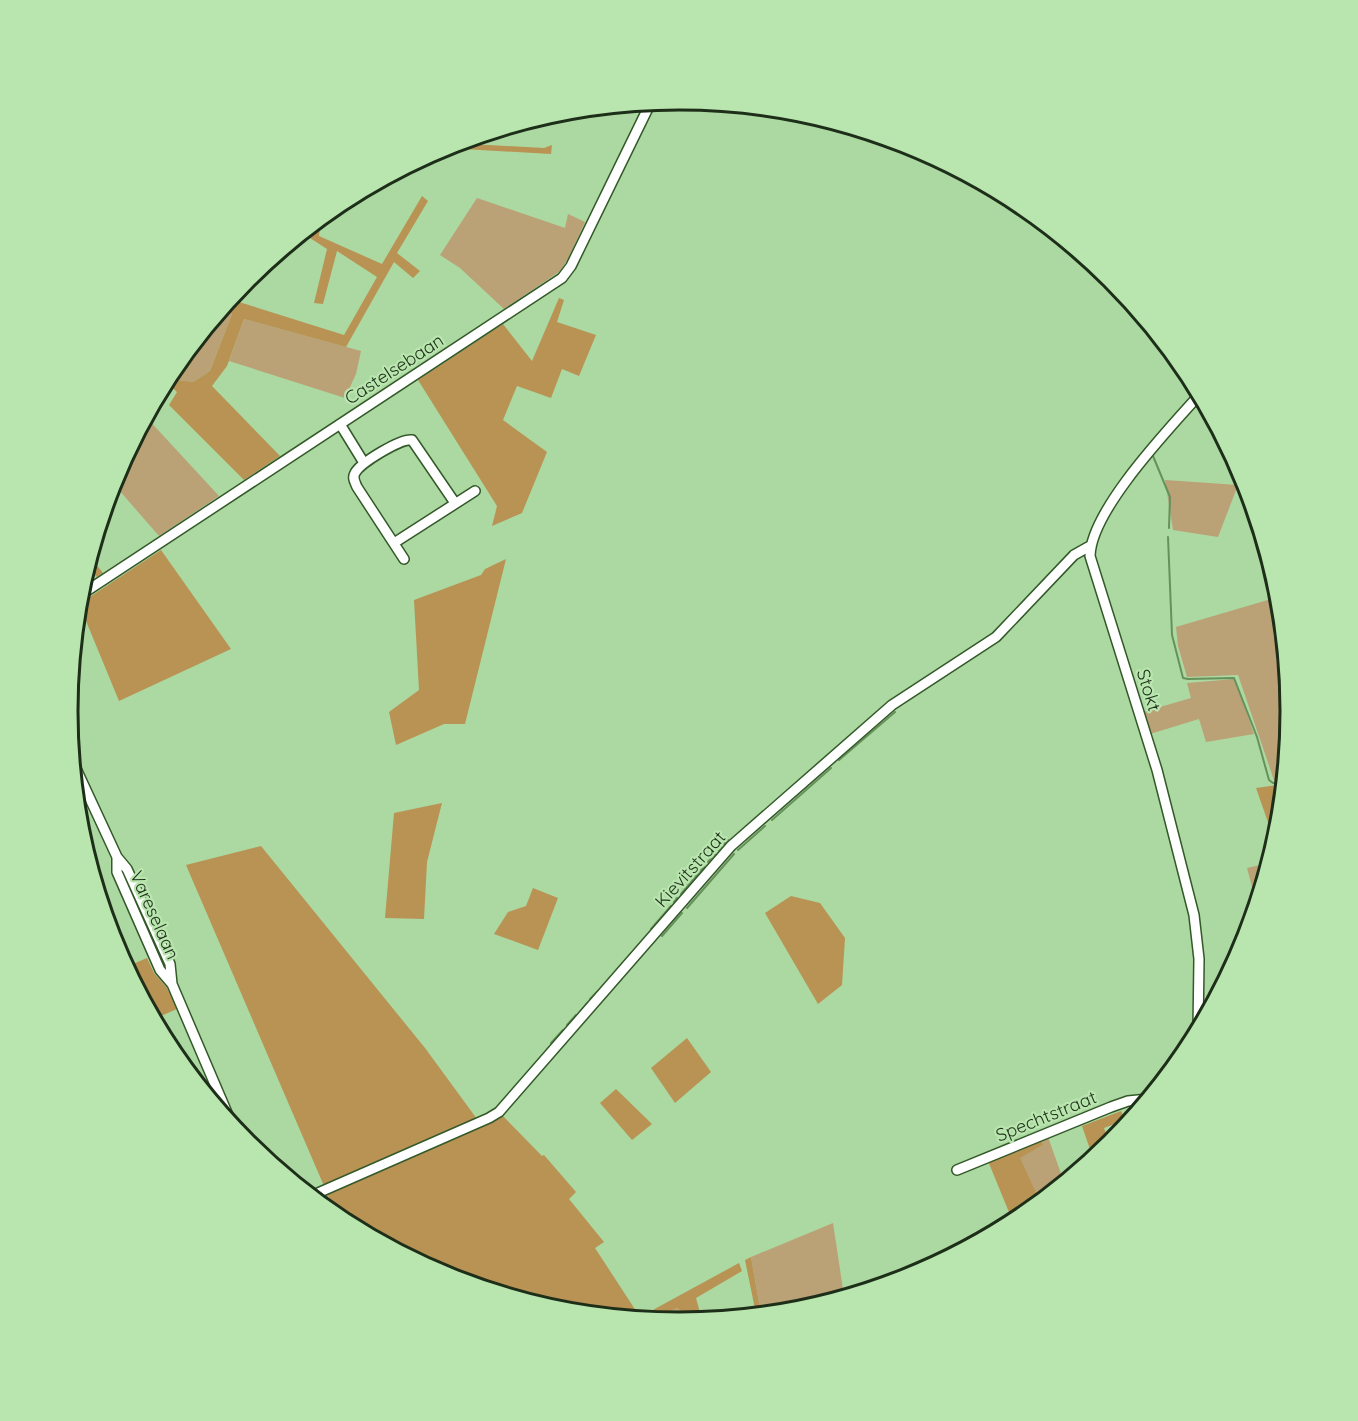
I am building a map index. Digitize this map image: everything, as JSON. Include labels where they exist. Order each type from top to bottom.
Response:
[{"type":"street","name":"Castelsebaan","points":[[91,588],[567,274],[647,111]]},
{"type":"street","points":[[1090,546],[1099,523],[1125,484],[1194,401]]},
{"type":"street","points":[[340,424],[364,463]]},
{"type":"street","points":[[404,559],[357,487],[353,478],[355,471],[398,442],[406,439],[412,440],[455,503]]},
{"type":"street","points":[[393,543],[475,490]]},
{"type":"street","name":"Stokt","points":[[1090,546],[1090,556],[1157,770],[1194,915],[1199,959],[1198,1012]]},
{"type":"street","name":"Kievitstraat","points":[[320,1192],[499,1112],[731,846],[892,705],[996,637],[1074,555],[1090,546]]},
{"type":"street","name":"Vareselaan","points":[[82,782],[117,857],[127,869],[170,964],[172,984],[222,1101]]},
{"type":"street","name":"Spechtstraat","points":[[957,1170],[1111,1107],[1137,1100]]},
{"type":"shaded area","points":[[477,144],[544,148],[552,145],[551,154],[465,149]]},
{"type":"shaded area","points":[[422,196],[428,201],[397,253],[420,271],[413,278],[394,262],[346,347],[244,319],[227,366],[212,386],[280,456],[244,480],[169,405],[177,392],[172,388],[177,380],[193,382],[210,371],[232,314],[228,313],[239,301],[344,335],[377,277],[337,251],[323,304],[314,303],[327,249],[309,238],[320,229],[319,236],[382,264]]},
{"type":"shaded area","points":[[477,198],[565,228],[568,214],[585,222],[569,257],[559,272],[504,309],[460,268],[440,255]]},
{"type":"shaded area","points":[[559,298],[564,300],[557,322],[596,335],[579,376],[562,369],[551,398],[517,386],[503,420],[547,452],[522,513],[492,526],[497,506],[418,380],[503,324],[532,361]]},
{"type":"shaded area","points":[[227,314],[232,314],[210,371],[193,382],[178,380]]},
{"type":"shaded area","points":[[244,319],[361,351],[356,374],[345,398],[229,361]]},
{"type":"shaded area","points":[[152,423],[219,496],[159,536],[120,491]]},
{"type":"shaded area","points":[[1165,480],[1235,485],[1237,488],[1218,537],[1173,530]]},
{"type":"shaded area","points":[[161,550],[231,649],[119,701],[85,619],[89,597]]},
{"type":"shaded area","points":[[506,559],[465,724],[444,724],[396,745],[389,712],[419,690],[414,600],[481,575],[485,569]]},
{"type":"shaded area","points":[[96,564],[103,573],[97,577],[94,574]]},
{"type":"shaded area","points":[[1269,600],[1279,671],[1279,750],[1276,783],[1238,675],[1187,677],[1178,646],[1176,627]]},
{"type":"shaded area","points":[[1235,679],[1254,734],[1206,742],[1199,719],[1150,734],[1143,712],[1191,698],[1187,683]]},
{"type":"shaded area","points":[[1275,785],[1269,824],[1256,788]]},
{"type":"shaded area","points":[[442,803],[427,862],[424,919],[385,918],[394,813]]},
{"type":"shaded area","points":[[261,846],[425,1048],[477,1119],[324,1186],[186,865]]},
{"type":"shaded area","points":[[1260,865],[1253,889],[1247,868]]},
{"type":"shaded area","points":[[533,888],[558,898],[538,950],[494,934],[508,912],[526,906]]},
{"type":"shaded area","points":[[791,896],[820,903],[845,938],[842,985],[818,1004],[765,913]]},
{"type":"shaded area","points":[[147,958],[154,973],[167,988],[177,1009],[162,1016],[134,963]]},
{"type":"shaded area","points":[[687,1038],[711,1072],[675,1103],[651,1068]]},
{"type":"shaded area","points":[[616,1089],[652,1124],[632,1140],[600,1103]]},
{"type":"shaded area","points":[[1121,1111],[1123,1115],[1115,1124],[1104,1128],[1106,1133],[1090,1148],[1082,1126]]},
{"type":"shaded area","points":[[501,1114],[542,1156],[544,1155],[576,1192],[569,1199],[604,1242],[595,1248],[635,1309],[562,1300],[486,1280],[413,1250],[378,1231],[330,1199],[327,1193],[479,1127]]},
{"type":"shaded area","points":[[1048,1137],[1061,1174],[1036,1193],[1019,1158],[1043,1145],[1041,1138]]},
{"type":"shaded area","points":[[1041,1138],[1043,1145],[1020,1158],[1036,1193],[1009,1212],[988,1161]]},
{"type":"shaded area","points":[[833,1223],[843,1289],[760,1306],[751,1257]]},
{"type":"shaded area","points":[[751,1257],[760,1306],[754,1306],[745,1260]]},
{"type":"shaded area","points":[[739,1263],[742,1271],[696,1298],[700,1311],[681,1312],[677,1308],[670,1312],[652,1311]]},
{"type":"waterway","points":[[1153,456],[1170,497],[1169,528]]},
{"type":"waterway","points":[[1168,537],[1172,635],[1183,678],[1234,678],[1257,737],[1269,780],[1276,783]]},
{"type":"waterway","points":[[839,760],[895,712]]},
{"type":"waterway","points":[[772,820],[831,768]]},
{"type":"waterway","points":[[738,850],[765,826]]},
{"type":"waterway","points":[[724,844],[728,840]]},
{"type":"waterway","points":[[708,862],[715,854]]},
{"type":"waterway","points":[[687,908],[734,854]]},
{"type":"waterway","points":[[681,894],[704,867]]},
{"type":"waterway","points":[[674,902],[677,898]]},
{"type":"waterway","points":[[651,929],[671,906]]},
{"type":"waterway","points":[[662,936],[682,913]]},
{"type":"waterway","points":[[590,999],[598,991]]},
{"type":"waterway","points":[[579,1013],[587,1003]]},
{"type":"waterway","points":[[567,1025],[576,1015]]},
{"type":"waterway","points":[[551,1043],[563,1030]]}]
